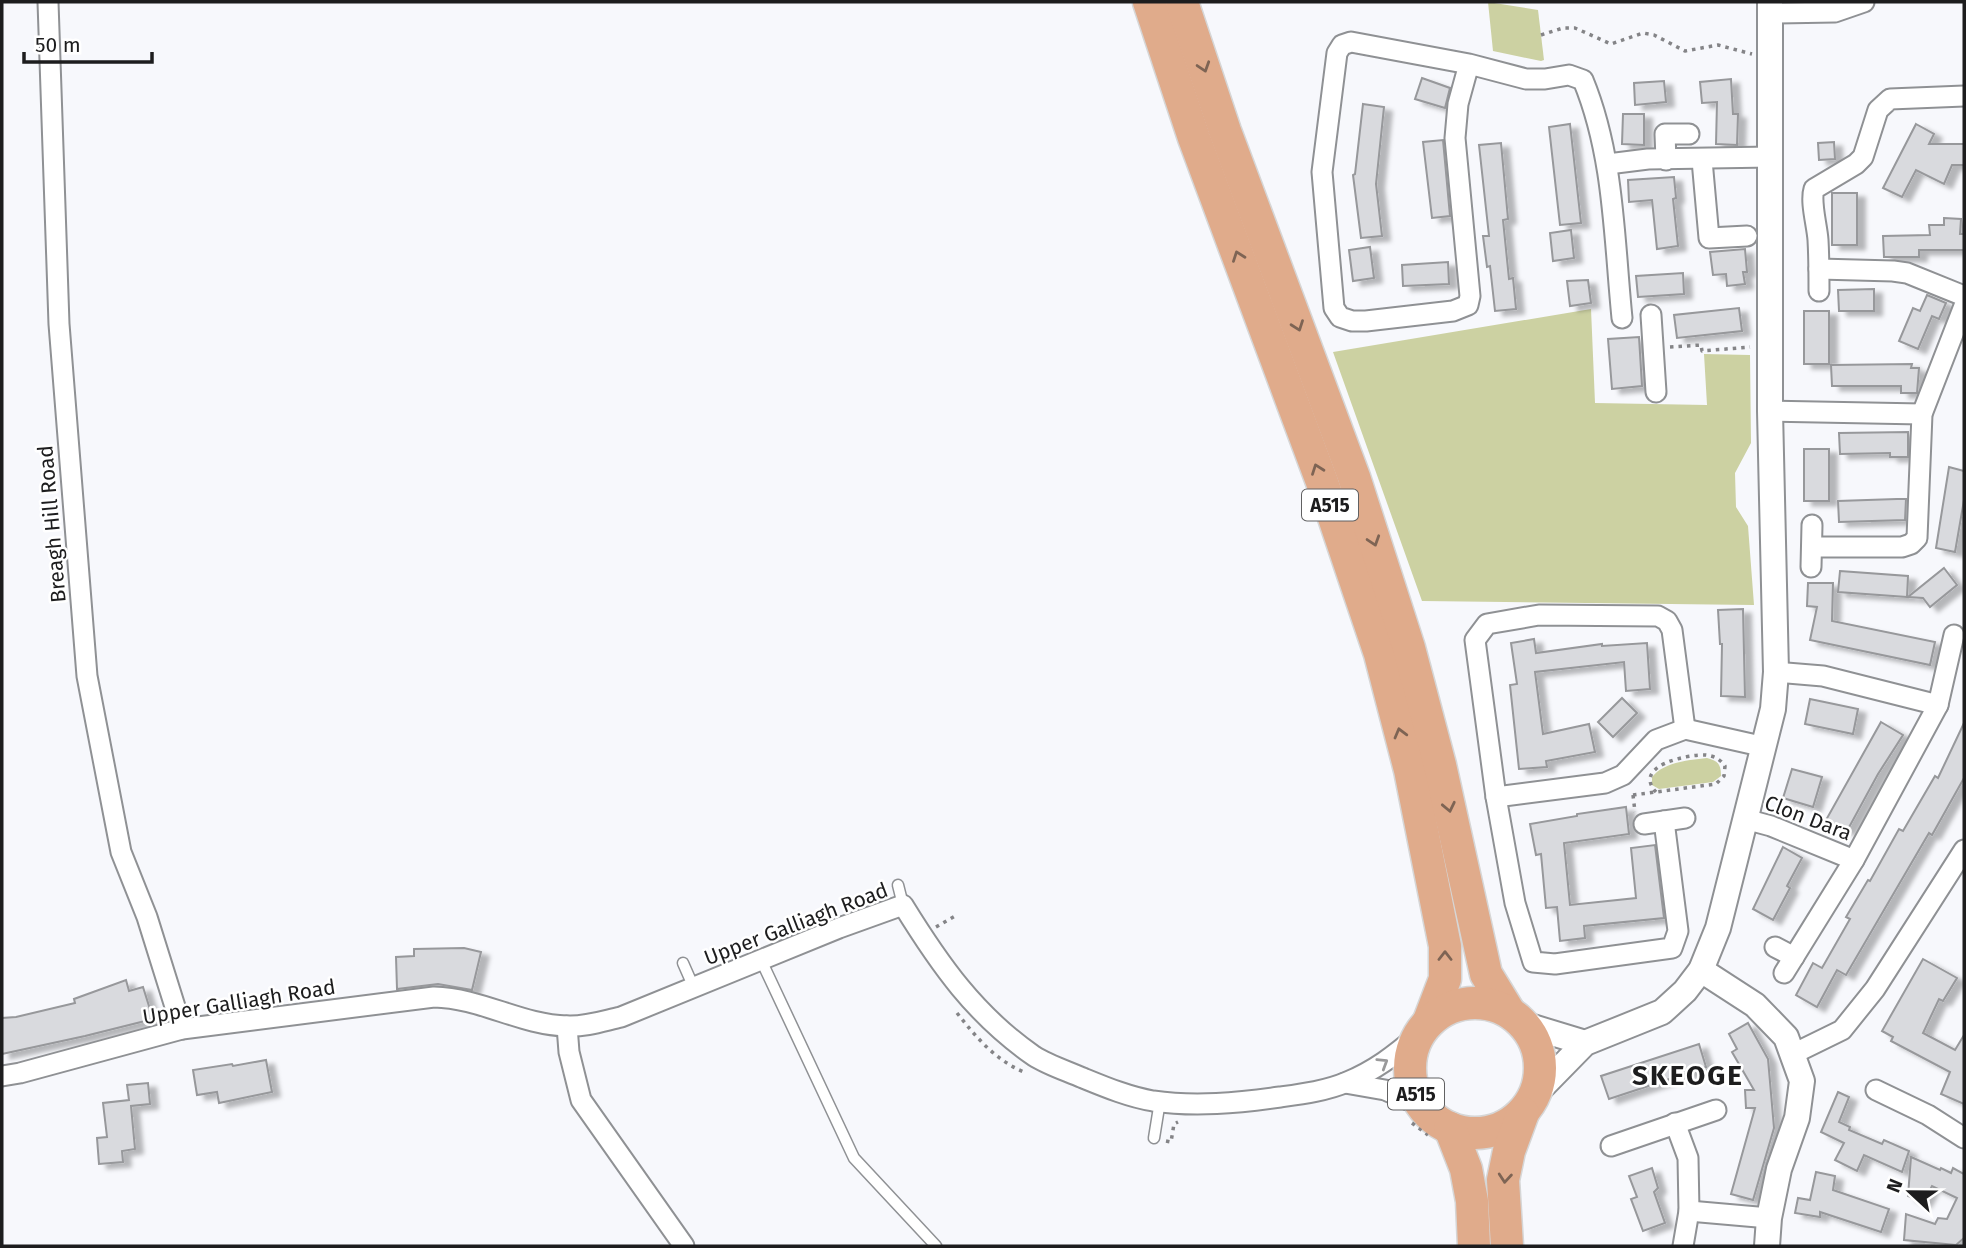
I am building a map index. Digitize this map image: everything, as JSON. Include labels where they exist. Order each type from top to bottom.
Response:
[{"type":"highway","name":"A515","points":[[1149,2],[1194,138],[1322,482],[1380,654],[1410,770],[1445,946],[1445,979],[1411,1054],[1414,1112],[1435,1119],[1442,1137],[1466,1169],[1472,1201],[1474,1246]]},
{"type":"highway","name":"A515","points":[[1182,2],[1225,131],[1354,477],[1409,648],[1437,752],[1486,974],[1535,1041],[1541,1058],[1541,1076],[1509,1151],[1503,1180],[1507,1246]]},
{"type":"highway","points":[[1423,1029],[1446,1009],[1467,1002],[1488,1003],[1517,1018]]},
{"type":"highway","name":"A515","points":[[1442,1137],[1489,1132],[1507,1125],[1530,1103]]},
{"type":"street","name":"Breagh Hill Road","points":[[48,2],[59,324],[87,676],[121,852],[147,917],[182,1029]]},
{"type":"street","points":[[1530,1103],[1585,1043],[1662,1012],[1685,991],[1701,970],[1718,928],[1765,747],[1773,709],[1776,672],[1770,411],[1770,8],[1835,12],[1864,2]]},
{"type":"street","points":[[1469,64],[1458,104],[1455,138],[1470,296],[1468,305],[1453,312],[1366,321],[1339,317],[1334,308],[1322,172],[1337,53],[1342,45],[1351,42],[1469,64],[1526,79],[1569,75],[1578,77],[1583,80],[1591,101],[1608,164],[1613,319],[1657,315],[1653,348],[1656,392]]},
{"type":"street","points":[[1819,292],[1815,211],[1811,198],[1814,189],[1863,157],[1878,110],[1890,99],[1964,96]]},
{"type":"street","points":[[1666,160],[1665,134],[1689,134]]},
{"type":"street","points":[[1608,164],[1771,157]]},
{"type":"street","points":[[1702,160],[1709,238],[1747,236]]},
{"type":"street","points":[[1819,268],[1907,273],[1964,296]]},
{"type":"street","points":[[1812,525],[1812,557],[1902,547],[1917,538],[1923,414],[1964,306]]},
{"type":"street","points":[[1770,411],[1923,414]]},
{"type":"street","points":[[1664,821],[1678,931],[1672,948],[1555,964],[1533,962],[1515,903],[1496,797],[1475,640],[1487,624],[1539,615],[1658,616],[1667,621],[1672,630],[1685,729]]},
{"type":"street","points":[[1775,947],[1789,965],[1854,860],[1938,705],[1953,635]]},
{"type":"street","points":[[1776,672],[1823,676],[1938,705]]},
{"type":"street","points":[[1496,797],[1605,783],[1623,775],[1656,740],[1685,729],[1765,747]]},
{"type":"street","points":[[1644,824],[1685,818]]},
{"type":"street","name":"Clon Dara","points":[[1745,819],[1771,826],[1854,860]]},
{"type":"street","points":[[1793,1054],[1842,1030],[1875,989],[1964,850]]},
{"type":"street","name":"Upper Galliagh Road","points":[[2,1076],[182,1029],[433,997],[456,998],[544,1024],[586,1025],[621,1017],[904,905],[953,981],[977,1009],[1037,1058],[1112,1090],[1187,1104],[1236,1103],[1306,1093],[1345,1083],[1385,1063],[1423,1029]]},
{"type":"street","points":[[1701,970],[1755,1005],[1786,1037],[1802,1081],[1797,1118],[1779,1169],[1769,1218],[1767,1246]]},
{"type":"street","points":[[1517,1018],[1585,1043]]},
{"type":"street","points":[[567,1026],[569,1052],[581,1100],[684,1246]]},
{"type":"street","name":"Upper Galliagh Road","points":[[1345,1083],[1385,1090],[1414,1112]]},
{"type":"street","points":[[1876,1090],[1928,1115],[1964,1138]]},
{"type":"street","points":[[1611,1146],[1716,1110]]},
{"type":"street","points":[[1675,1123],[1688,1158],[1689,1211],[1684,1246]]},
{"type":"street","points":[[1689,1211],[1769,1218]]},
{"type":"lane","points":[[898,885],[904,905]]},
{"type":"lane","points":[[761,960],[854,1158],[936,1246]]},
{"type":"lane","points":[[682,963],[694,988]]},
{"type":"lane","points":[[1154,1138],[1160,1101]]},
{"type":"path","points":[[1541,35],[1563,28],[1574,28],[1611,44],[1643,33],[1654,35],[1685,51],[1718,45],[1747,54],[1771,54]]},
{"type":"path","points":[[1653,348],[1701,345],[1702,351],[1756,347]]},
{"type":"path","points":[[1633,795],[1656,792],[1716,784],[1724,776],[1725,766],[1719,759],[1707,755],[1665,763],[1652,770],[1649,777],[1650,785],[1656,792]]},
{"type":"path","points":[[1623,775],[1632,787],[1634,810],[1644,824]]},
{"type":"path","points":[[922,934],[957,915]]},
{"type":"path","points":[[952,1009],[985,1047],[1012,1067]]},
{"type":"path","points":[[1414,1112],[1428,1135],[1442,1137]]},
{"type":"green space","points":[[1488,2],[1538,10],[1544,60],[1493,51]]},
{"type":"green space","points":[[1591,309],[1595,403],[1707,405],[1704,354],[1750,355],[1751,443],[1735,473],[1736,507],[1748,526],[1754,605],[1422,601],[1333,352]]},
{"type":"green space","points":[[1707,758],[1716,762],[1720,769],[1721,776],[1713,782],[1659,789],[1652,785],[1652,777],[1663,768]]},
{"type":"building","points":[[1422,78],[1450,88],[1445,108],[1415,99]]},
{"type":"building","points":[[1731,79],[1733,114],[1738,114],[1737,145],[1716,144],[1717,102],[1702,103],[1700,82]]},
{"type":"building","points":[[1664,81],[1666,102],[1635,105],[1634,83]]},
{"type":"building","points":[[1363,104],[1384,107],[1376,184],[1382,236],[1361,238],[1353,175]]},
{"type":"building","points":[[1623,114],[1644,114],[1644,145],[1622,144]]},
{"type":"building","points":[[1570,124],[1581,223],[1560,225],[1549,127]]},
{"type":"building","points":[[1916,124],[1934,134],[1929,144],[1964,144],[1964,165],[1952,165],[1944,184],[1916,170],[1902,197],[1883,188]]},
{"type":"building","points":[[1443,140],[1450,216],[1432,218],[1423,142]]},
{"type":"building","points":[[1834,142],[1835,159],[1819,160],[1818,143]]},
{"type":"building","points":[[1501,143],[1508,219],[1503,220],[1509,279],[1513,278],[1516,309],[1495,311],[1490,266],[1487,267],[1483,236],[1489,236],[1479,145]]},
{"type":"building","points":[[1674,177],[1676,198],[1673,199],[1678,246],[1657,249],[1652,200],[1629,202],[1628,180]]},
{"type":"building","points":[[1832,193],[1857,193],[1857,245],[1832,245]]},
{"type":"building","points":[[1944,218],[1961,219],[1960,234],[1964,234],[1964,250],[1919,250],[1919,257],[1884,257],[1883,236],[1930,235],[1929,225],[1944,225]]},
{"type":"building","points":[[1571,230],[1574,258],[1553,261],[1550,233]]},
{"type":"building","points":[[1370,247],[1374,278],[1353,281],[1349,250]]},
{"type":"building","points":[[1745,249],[1745,284],[1727,286],[1726,274],[1713,275],[1710,252]]},
{"type":"building","points":[[1448,262],[1449,284],[1403,286],[1402,265]]},
{"type":"building","points":[[1683,273],[1684,294],[1638,297],[1636,276]]},
{"type":"building","points":[[1588,280],[1591,303],[1570,306],[1567,281]]},
{"type":"building","points":[[1874,289],[1874,311],[1839,311],[1838,290]]},
{"type":"building","points":[[1927,295],[1946,303],[1939,319],[1932,316],[1918,349],[1899,341],[1913,308],[1920,311]]},
{"type":"building","points":[[1739,308],[1742,331],[1677,338],[1674,315]]},
{"type":"building","points":[[1804,311],[1829,311],[1829,364],[1804,364]]},
{"type":"building","points":[[1639,337],[1642,386],[1612,389],[1608,339]]},
{"type":"building","points":[[1912,364],[1911,368],[1919,368],[1917,393],[1901,393],[1901,386],[1832,386],[1831,365]]},
{"type":"building","points":[[1908,432],[1908,457],[1890,457],[1890,453],[1840,454],[1839,433]]},
{"type":"building","points":[[1804,449],[1829,449],[1829,501],[1804,501]]},
{"type":"building","points":[[1949,467],[1964,471],[1964,500],[1955,552],[1936,548]]},
{"type":"building","points":[[1906,499],[1905,520],[1839,522],[1838,501]]},
{"type":"building","points":[[1944,568],[1957,585],[1930,607],[1923,598],[1908,597]]},
{"type":"building","points":[[1840,571],[1908,576],[1907,597],[1838,592]]},
{"type":"building","points":[[1808,583],[1833,583],[1832,621],[1935,642],[1930,665],[1810,640],[1817,607],[1807,606]]},
{"type":"building","points":[[1743,609],[1745,697],[1721,696],[1722,644],[1718,610]]},
{"type":"building","points":[[1534,639],[1536,653],[1602,644],[1647,643],[1650,689],[1626,691],[1624,662],[1535,672],[1543,734],[1589,724],[1595,752],[1546,761],[1547,767],[1519,769],[1510,685],[1517,684],[1511,643]]},
{"type":"building","points":[[1622,698],[1637,713],[1613,737],[1598,722]]},
{"type":"building","points":[[1810,699],[1858,709],[1853,734],[1805,724]]},
{"type":"building","points":[[1881,722],[1903,735],[1847,831],[1826,820]]},
{"type":"building","points":[[1964,723],[1964,778],[1846,975],[1837,970],[1817,1007],[1796,995],[1813,963],[1822,968],[1850,919],[1846,917],[1899,829],[1903,831],[1935,776],[1938,778]]},
{"type":"building","points":[[1792,769],[1822,777],[1813,807],[1783,798]]},
{"type":"building","points":[[1626,807],[1629,834],[1564,843],[1570,905],[1636,898],[1631,848],[1655,845],[1664,918],[1584,926],[1585,938],[1560,941],[1557,907],[1546,908],[1541,854],[1536,855],[1530,824]]},
{"type":"building","points":[[1783,847],[1802,858],[1773,920],[1753,909]]},
{"type":"building","points":[[464,948],[481,952],[472,990],[438,984],[397,989],[396,957],[414,956],[414,949]]},
{"type":"building","points":[[1923,959],[1957,978],[1943,1001],[1939,999],[1923,1033],[1955,1050],[1964,1035],[1964,1104],[1941,1094],[1950,1072],[1891,1041],[1893,1037],[1882,1031]]},
{"type":"building","points":[[126,980],[129,991],[143,987],[153,1019],[2,1054],[2,1018],[75,1003],[74,999]]},
{"type":"building","points":[[1748,1023],[1768,1059],[1774,1128],[1753,1200],[1731,1194],[1755,1108],[1746,1108],[1745,1090],[1754,1090],[1732,1052],[1737,1049],[1729,1034]]},
{"type":"building","points":[[1699,1044],[1706,1067],[1609,1099],[1601,1076]]},
{"type":"building","points":[[266,1060],[272,1092],[219,1103],[217,1092],[197,1095],[193,1070]]},
{"type":"building","points":[[148,1083],[150,1104],[131,1106],[135,1149],[122,1151],[123,1162],[99,1164],[97,1138],[107,1137],[103,1103],[129,1100],[127,1085]]},
{"type":"building","points":[[1838,1092],[1849,1097],[1839,1122],[1850,1127],[1849,1130],[1882,1144],[1884,1140],[1909,1151],[1902,1172],[1864,1155],[1857,1171],[1835,1160],[1844,1143],[1821,1132]]},
{"type":"building","points":[[1911,1157],[1940,1170],[1941,1168],[1951,1173],[1953,1168],[1964,1174],[1964,1238],[1956,1245],[1904,1240],[1906,1214],[1935,1224],[1938,1218],[1947,1219],[1957,1198],[1932,1186],[1923,1203],[1908,1196]]},
{"type":"building","points":[[1652,1168],[1658,1188],[1654,1192],[1665,1223],[1643,1231],[1631,1199],[1637,1197],[1629,1176]]},
{"type":"building","points":[[1816,1172],[1835,1176],[1833,1190],[1889,1209],[1881,1232],[1820,1212],[1820,1217],[1795,1213],[1798,1198],[1810,1200]]},
{"type":"district","name":"SKEOGE","points":[[1688,1075]]}]
